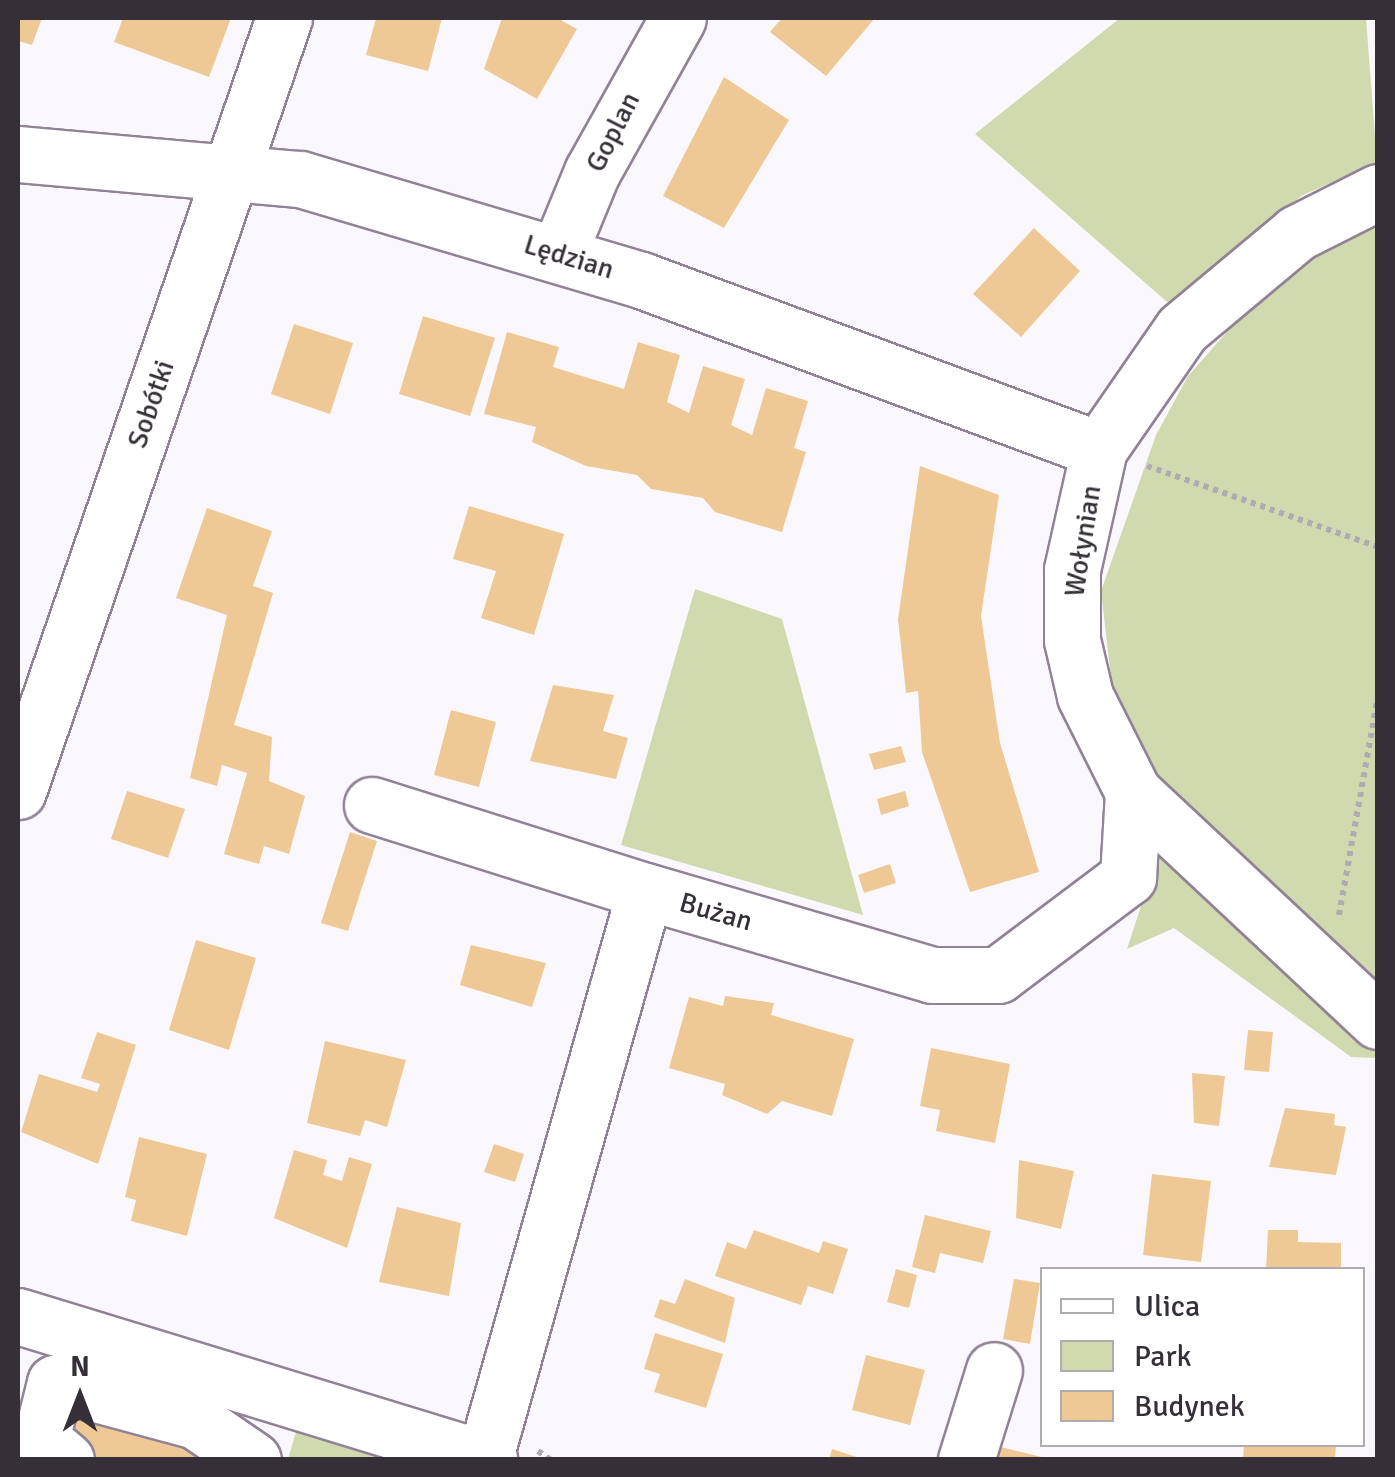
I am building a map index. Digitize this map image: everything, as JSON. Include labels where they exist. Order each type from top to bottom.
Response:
[{"type":"street","name":"Sobótki","points":[[23,756],[284,18]]},
{"type":"street","name":"Goplan","points":[[559,252],[592,172],[678,18]]},
{"type":"street","name":"Lędzian","points":[[18,154],[233,170],[300,179],[559,252],[1099,449]]},
{"type":"street","name":"Wołynian","points":[[1378,192],[1297,234],[1182,329],[1099,449],[1072,570],[1072,640],[1085,696],[1133,792],[1331,970],[1378,1021]]},
{"type":"street","name":"Bużan","points":[[18,1316],[202,1395],[488,1458],[645,891],[932,975],[998,975],[1128,878],[1133,792]]},
{"type":"street","points":[[372,805],[645,891]]},
{"type":"street","points":[[966,1460],[994,1370]]},
{"type":"street","points":[[66,1460],[42,1439],[56,1383],[202,1395],[253,1460]]},
{"type":"path","points":[[1099,449],[1378,546]]},
{"type":"path","points":[[1331,970],[1378,694]]},
{"type":"green space","points":[[1120,18],[1366,18],[1377,162],[1301,196],[1174,308],[975,134]]},
{"type":"green space","points":[[1377,213],[1377,1058],[1351,1057],[1174,928],[1127,949],[1158,854],[1158,804],[1116,721],[1101,591],[1156,435],[1188,376],[1280,272]]},
{"type":"green space","points":[[695,589],[782,619],[863,915],[621,845]]},
{"type":"green space","points":[[296,1432],[387,1459],[288,1459]]},
{"type":"building","points":[[18,18],[42,18],[32,45],[18,41]]},
{"type":"building","points":[[123,18],[231,18],[209,77],[114,42]]},
{"type":"building","points":[[376,18],[442,18],[428,71],[366,55]]},
{"type":"building","points":[[502,18],[557,18],[577,29],[537,99],[484,69]]},
{"type":"building","points":[[782,18],[875,18],[826,76],[770,32]]},
{"type":"building","points":[[724,77],[789,120],[724,228],[663,196]]},
{"type":"building","points":[[1034,228],[1080,271],[1021,337],[973,294]]},
{"type":"building","points":[[423,316],[495,338],[470,416],[399,394]]},
{"type":"building","points":[[294,324],[353,343],[330,414],[271,394]]},
{"type":"building","points":[[507,332],[559,347],[553,367],[624,389],[638,342],[680,355],[667,402],[689,413],[703,366],[745,379],[731,425],[752,435],[766,388],[808,401],[794,448],[806,452],[782,532],[715,512],[703,498],[651,489],[637,475],[586,466],[532,442],[536,427],[484,414]]},
{"type":"building","points":[[920,466],[999,495],[981,616],[1000,743],[1039,872],[970,892],[922,752],[918,691],[906,693],[898,619]]},
{"type":"building","points":[[469,506],[564,534],[534,635],[481,618],[496,571],[453,559]]},
{"type":"building","points":[[207,508],[272,531],[253,586],[273,593],[234,725],[272,737],[269,781],[305,796],[289,854],[264,846],[259,864],[224,854],[247,773],[222,765],[217,786],[190,778],[227,615],[176,598]]},
{"type":"building","points":[[553,685],[614,695],[603,731],[628,738],[616,779],[530,761]]},
{"type":"building","points":[[451,710],[496,722],[479,787],[434,775]]},
{"type":"building","points":[[901,746],[906,762],[874,770],[869,754]]},
{"type":"building","points":[[127,791],[185,809],[168,858],[111,839]]},
{"type":"building","points":[[905,791],[909,806],[881,815],[877,799]]},
{"type":"building","points":[[350,832],[377,841],[348,931],[321,923]]},
{"type":"building","points":[[890,864],[896,883],[864,893],[858,875]]},
{"type":"building","points":[[196,940],[256,958],[229,1050],[169,1030]]},
{"type":"building","points":[[471,945],[546,963],[532,1007],[460,985]]},
{"type":"building","points":[[725,996],[774,1003],[771,1015],[854,1039],[832,1116],[782,1101],[767,1114],[722,1095],[725,1084],[669,1068],[689,997],[723,1006]]},
{"type":"building","points":[[1248,1030],[1273,1032],[1269,1072],[1244,1070]]},
{"type":"building","points":[[97,1032],[136,1045],[98,1164],[21,1132],[39,1074],[97,1092],[100,1084],[81,1078]]},
{"type":"building","points":[[325,1041],[406,1060],[387,1127],[365,1120],[360,1136],[307,1123]]},
{"type":"building","points":[[931,1048],[1010,1064],[995,1143],[936,1131],[940,1110],[920,1106]]},
{"type":"building","points":[[1192,1073],[1225,1076],[1219,1126],[1194,1123]]},
{"type":"building","points":[[1285,1108],[1335,1114],[1334,1125],[1346,1127],[1336,1175],[1269,1167]]},
{"type":"building","points":[[139,1137],[207,1154],[187,1236],[131,1221],[136,1200],[125,1197]]},
{"type":"building","points":[[494,1144],[524,1154],[515,1182],[484,1172]]},
{"type":"building","points":[[294,1150],[327,1160],[323,1175],[342,1181],[349,1157],[372,1164],[347,1248],[274,1218]]},
{"type":"building","points":[[1019,1160],[1074,1171],[1061,1229],[1016,1218]]},
{"type":"building","points":[[1152,1174],[1211,1181],[1201,1262],[1143,1255]]},
{"type":"building","points":[[397,1207],[461,1223],[449,1296],[379,1282]]},
{"type":"building","points":[[925,1215],[991,1231],[983,1263],[940,1253],[935,1273],[912,1267]]},
{"type":"building","points":[[754,1230],[819,1253],[823,1241],[848,1249],[833,1294],[808,1286],[801,1305],[715,1276],[727,1242],[746,1249]]},
{"type":"building","points":[[1268,1230],[1298,1230],[1298,1242],[1341,1243],[1341,1267],[1266,1267]]},
{"type":"building","points":[[896,1269],[917,1275],[909,1308],[887,1302]]},
{"type":"building","points":[[685,1279],[735,1298],[725,1343],[654,1317],[660,1299],[675,1304]]},
{"type":"building","points":[[1014,1279],[1040,1283],[1030,1344],[1003,1339]]},
{"type":"building","points":[[655,1333],[723,1354],[706,1408],[654,1392],[660,1374],[644,1369]]},
{"type":"building","points":[[866,1355],[925,1370],[910,1425],[852,1410]]},
{"type":"building","points":[[64,1399],[219,1460],[91,1460],[55,1431]]},
{"type":"building","points":[[980,1442],[1046,1458],[1046,1460],[977,1460]]},
{"type":"building","points":[[1244,1447],[1336,1447],[1335,1460],[1243,1460]]},
{"type":"building","points":[[832,1449],[863,1459],[863,1460],[829,1460]]}]
